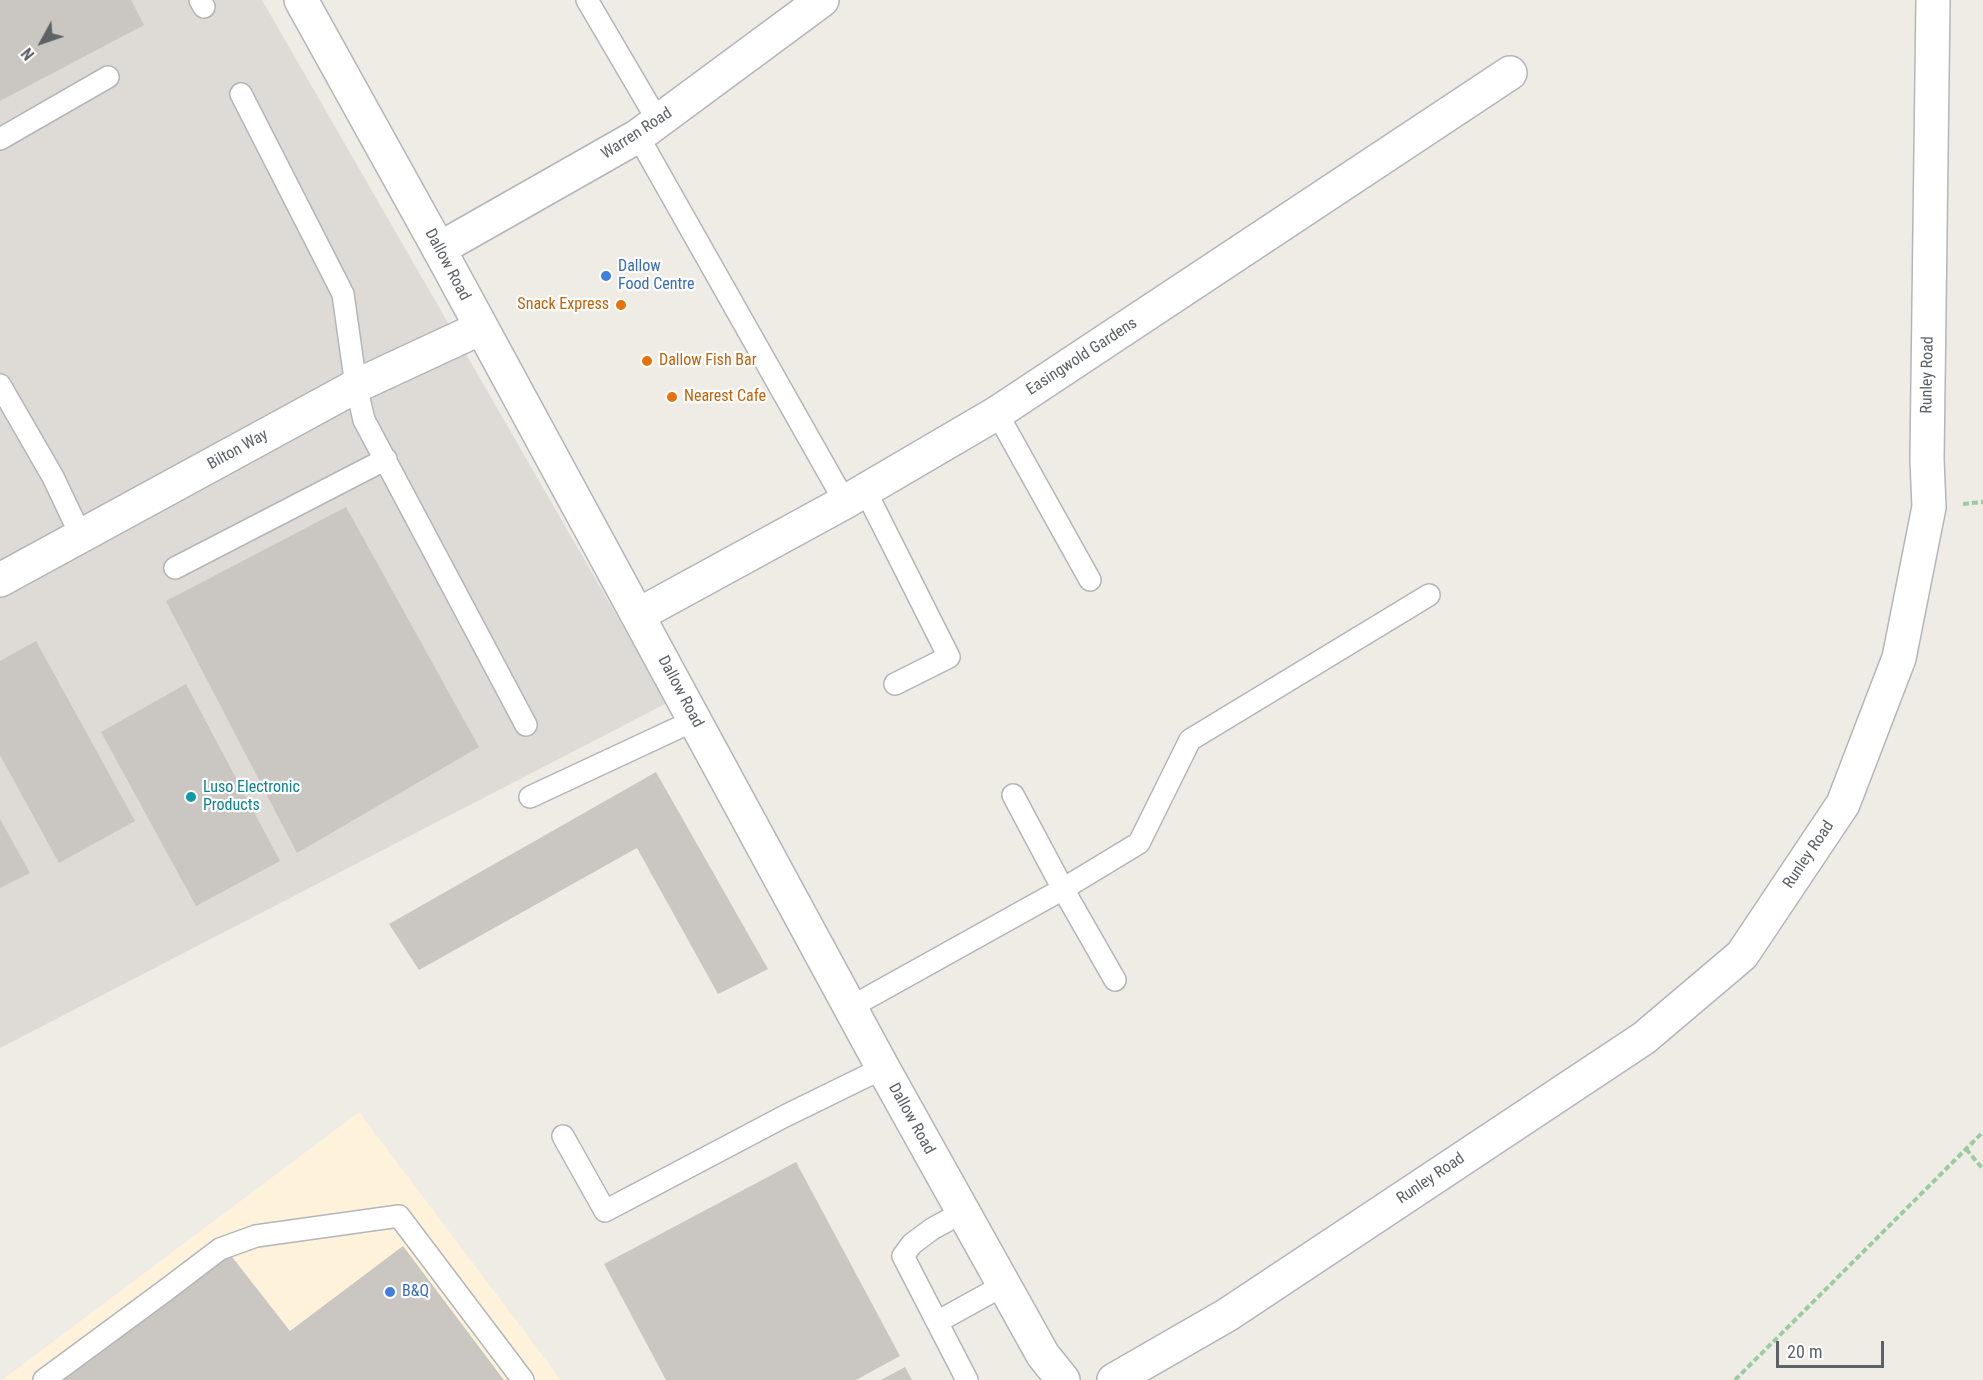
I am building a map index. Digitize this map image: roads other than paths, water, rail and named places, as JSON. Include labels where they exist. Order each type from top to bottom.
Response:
[{"type":"street","name":"Dallow Road","points":[[301,0],[439,249],[883,1068],[1043,1355],[1063,1380]]},
{"type":"street","name":"Warren Road","points":[[439,249],[648,129],[822,0]]},
{"type":"street","name":"Runley Road","points":[[1114,1380],[1227,1315],[1644,1038],[1742,955],[1844,804],[1899,658],[1929,507],[1927,460],[1933,0]]},
{"type":"street","name":"Easingwold Gardens","points":[[638,615],[855,496],[997,413],[1510,74]]},
{"type":"street","name":"Bilton Way","points":[[0,580],[356,386],[481,328]]},
{"type":"lane","points":[[587,0],[648,129],[855,496],[949,657],[896,684]]},
{"type":"lane","points":[[0,139],[108,77]]},
{"type":"lane","points":[[241,94],[343,294],[356,386],[364,420],[526,725]]},
{"type":"lane","points":[[0,385],[53,477],[81,536]]},
{"type":"lane","points":[[997,413],[1090,580]]},
{"type":"lane","points":[[175,568],[386,459]]},
{"type":"lane","points":[[851,1007],[1063,889],[1139,843],[1190,740],[1429,596]]},
{"type":"lane","points":[[530,797],[695,720]]},
{"type":"lane","points":[[1013,795],[1115,980]]},
{"type":"lane","points":[[563,1136],[605,1211],[883,1068]]},
{"type":"lane","points":[[963,1212],[932,1229],[912,1244],[903,1256],[967,1380]]},
{"type":"lane","points":[[44,1380],[219,1249],[256,1236],[399,1216],[523,1380]]},
{"type":"lane","points":[[937,1322],[1004,1285]]},
{"type":"place","name":"Dallow Food Centre","points":[[606,276]]},
{"type":"place","name":"Snack Express","points":[[621,305]]},
{"type":"place","name":"Dallow Fish Bar","points":[[647,361]]},
{"type":"place","name":"Nearest Cafe","points":[[672,397]]},
{"type":"place","name":"Luso Electronic Products","points":[[191,797]]},
{"type":"place","name":"B&Q","points":[[390,1292]]}]
